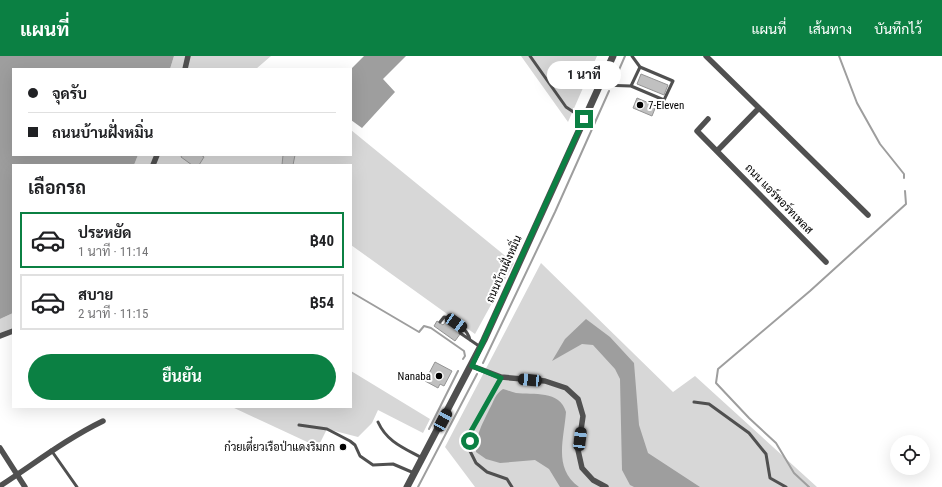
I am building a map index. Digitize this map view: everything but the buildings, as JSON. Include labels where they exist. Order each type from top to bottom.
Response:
[{"type":"street","points":[[185,68],[188,56]]},
{"type":"street","name":"ถนนบ้านฝั่งหมิ่น","points":[[407,487],[472,366],[612,56]]},
{"type":"street","points":[[706,56],[868,215]]},
{"type":"street","points":[[717,151],[759,108]]},
{"type":"street","name":"ถนน แอร์พอร์ทเพลส","points":[[708,119],[697,130],[826,262]]},
{"type":"street","points":[[0,336],[12,330]]},
{"type":"street","points":[[472,366],[501,378],[544,381],[566,388],[578,399],[582,416],[578,450],[582,468],[593,480],[606,487]]},
{"type":"street","points":[[0,486],[51,450],[103,421]]},
{"type":"street","points":[[0,448],[25,487]]},
{"type":"lane","points":[[530,56],[566,107],[584,119]]},
{"type":"lane","points":[[600,85],[631,86],[664,100],[673,81],[640,67],[632,56]]},
{"type":"lane","points":[[631,86],[640,67]]},
{"type":"lane","points":[[440,322],[444,317],[448,317],[469,334],[470,340]]},
{"type":"lane","points":[[460,333],[481,347]]},
{"type":"lane","points":[[501,378],[470,433],[470,449],[476,463],[487,472],[507,479],[512,487]]},
{"type":"lane","points":[[694,402],[709,404],[748,433],[766,454],[770,478],[786,487]]},
{"type":"lane","points":[[378,422],[384,434],[390,439],[422,458]]},
{"type":"lane","points":[[299,425],[327,429],[350,441],[355,445],[360,456],[373,465],[393,464],[414,473]]},
{"type":"lane","points":[[51,450],[77,487]]},
{"type":"shaded area","points":[[0,56],[174,56],[170,68],[12,68],[12,156],[138,156],[134,164],[12,164],[12,313],[0,319]]},
{"type":"shaded area","points":[[174,56],[271,56],[257,68],[170,68]]},
{"type":"shaded area","points":[[364,56],[406,56],[383,79],[395,92],[362,128],[352,121],[352,68]]},
{"type":"shaded area","points":[[521,56],[597,56],[568,122]]},
{"type":"shaded area","points":[[352,131],[514,263],[475,334],[352,246],[352,164],[134,164],[138,156],[352,156]]},
{"type":"shaded area","points":[[541,263],[673,392],[695,376],[817,487],[475,487],[445,447]]},
{"type":"shaded area","points":[[12,313],[12,331],[0,336],[0,319]]},
{"type":"shaded area","points":[[586,319],[610,337],[634,363],[639,425],[648,453],[700,487],[634,487],[630,485],[622,470],[620,379],[615,369],[593,345],[582,344],[552,361],[565,339]]},
{"type":"shaded area","points":[[352,372],[430,419],[423,433],[378,410],[372,423],[358,437],[327,429],[318,447],[234,408],[352,408]]},
{"type":"shaded area","points":[[503,389],[516,393],[545,395],[558,400],[563,405],[566,412],[562,443],[563,462],[571,479],[579,487],[560,487],[549,469],[535,460],[500,463],[486,459],[476,452],[478,434],[495,398]]},
{"type":"waterway","points":[[615,79],[625,56]]},
{"type":"waterway","points":[[839,56],[857,103],[880,144],[904,174],[904,178]]},
{"type":"waterway","points":[[483,363],[555,212],[609,91]]},
{"type":"waterway","points":[[809,487],[794,473],[776,443],[749,418],[716,383],[718,369],[810,291],[906,204],[905,191]]},
{"type":"waterway","points":[[352,293],[419,332],[424,326],[431,328],[464,351],[465,356],[463,359]]},
{"type":"waterway","points":[[429,429],[458,371]]},
{"type":"waterway","points":[[418,487],[477,374]]},
{"type":"place","name":"7-Eleven","points":[[640,105]]},
{"type":"place","name":"Nanaba","points":[[439,376]]},
{"type":"place","name":"ก๋วยเตี๋ยวเรือป่าแดงริมกก","points":[[343,447]]},
{"type":"route","points":[[470,441],[470,433],[501,378],[472,366],[584,119]]}]
